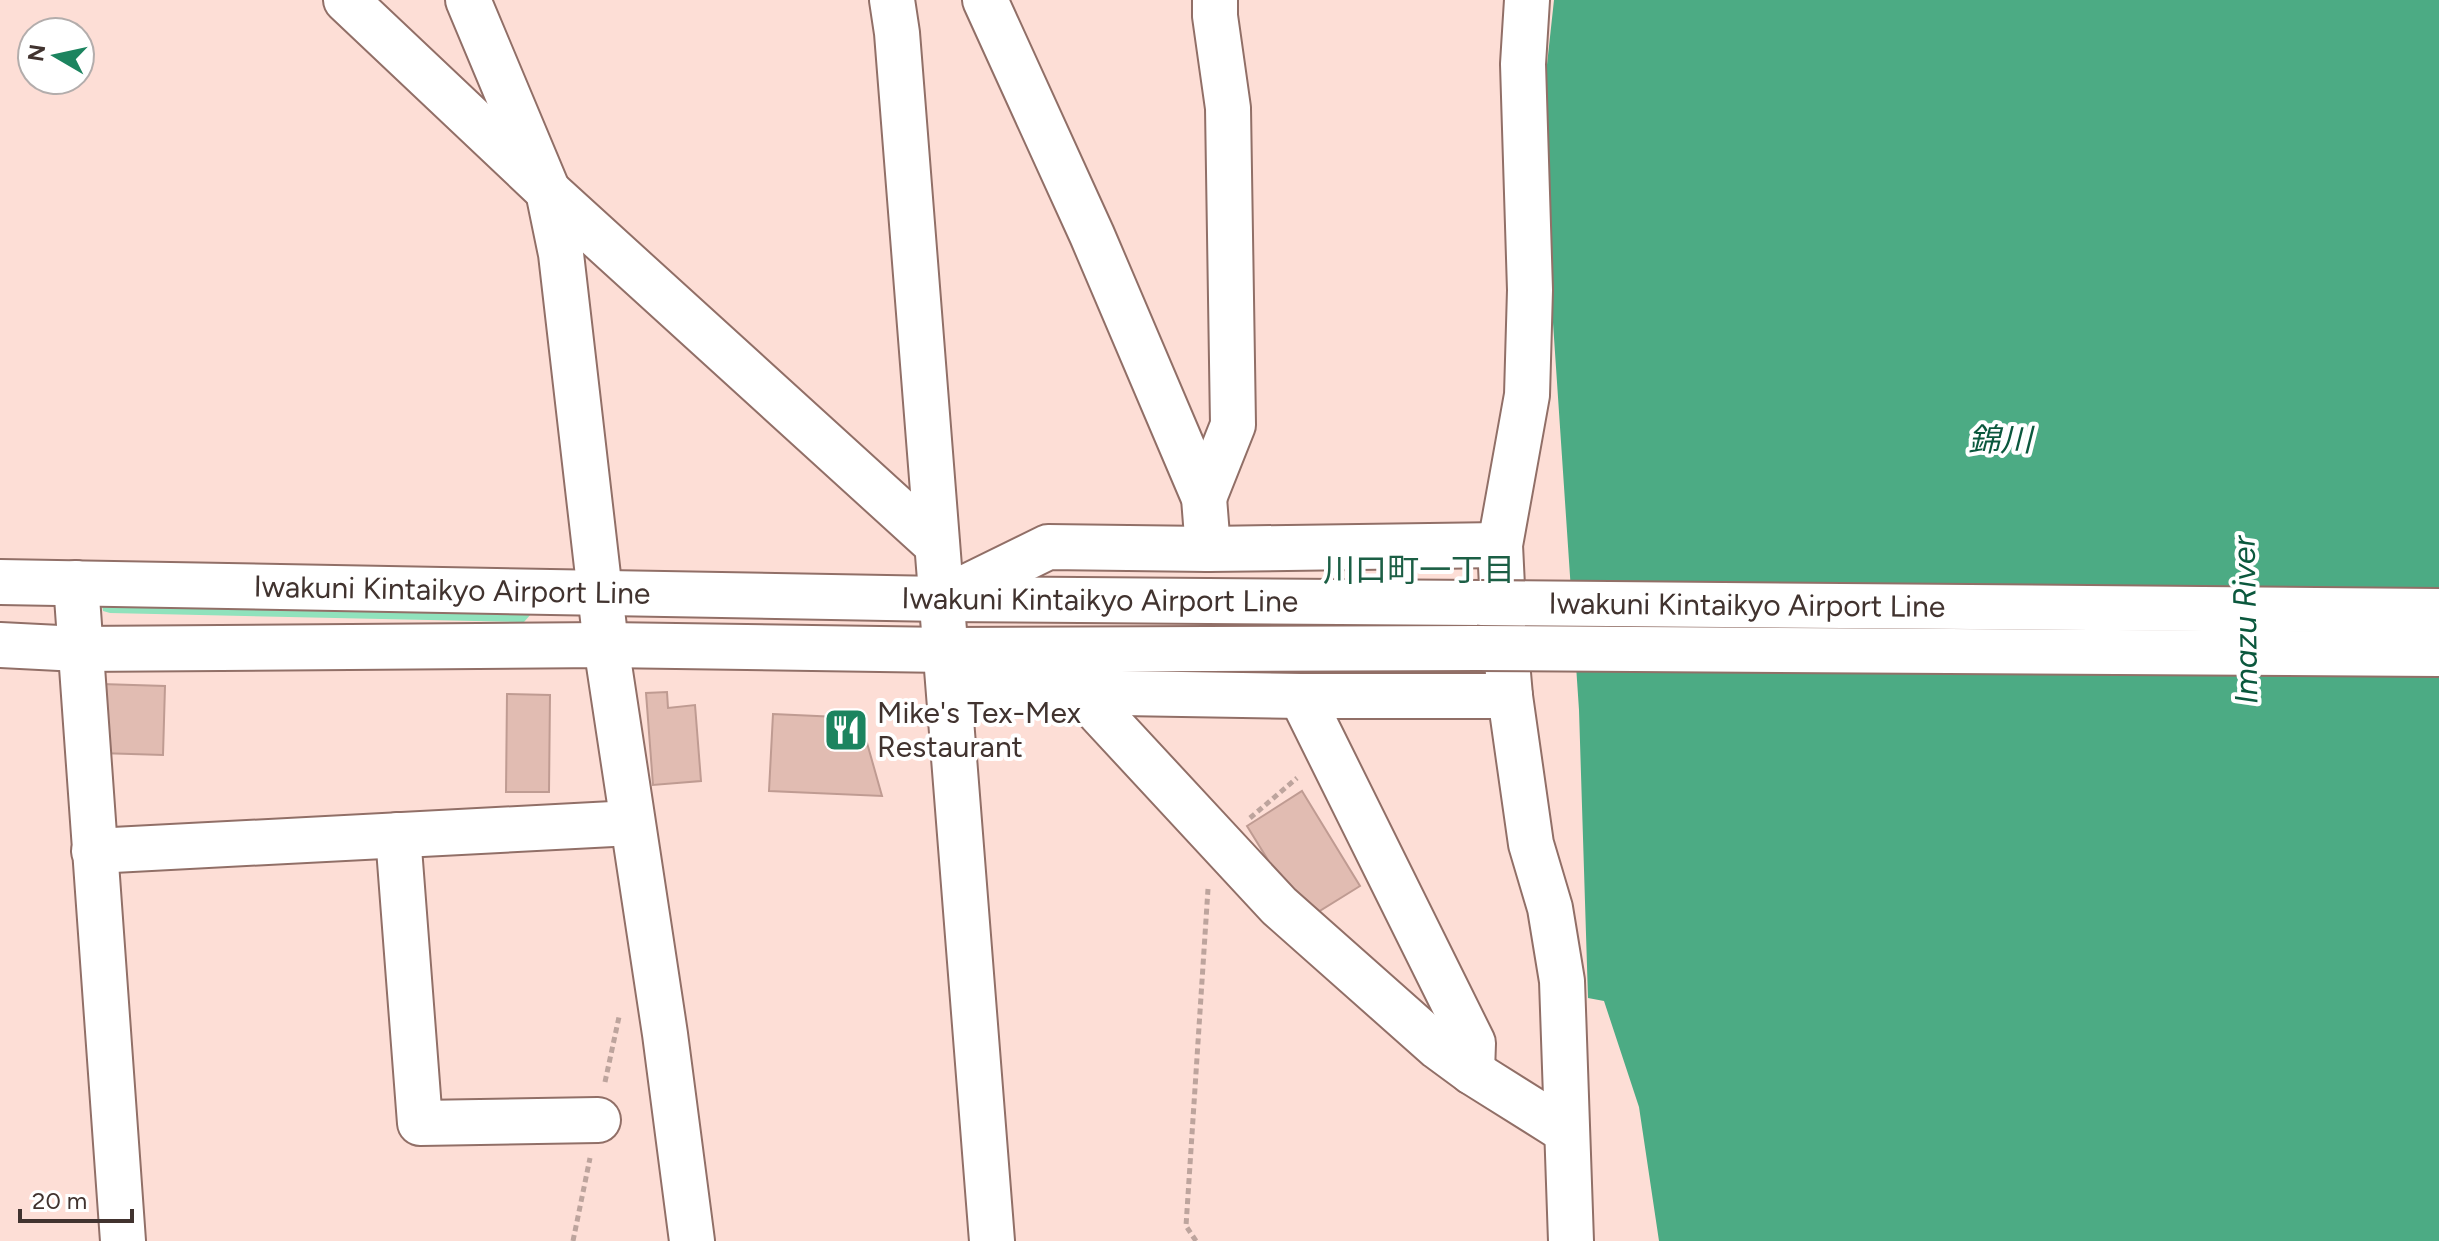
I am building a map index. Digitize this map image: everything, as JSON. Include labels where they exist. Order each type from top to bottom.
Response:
[{"type":"street","points":[[346,0],[548,191],[937,545]]},
{"type":"street","points":[[468,0],[548,191],[561,254],[606,645],[665,1034],[692,1241]]},
{"type":"street","points":[[892,0],[947,650],[992,1241]]},
{"type":"street","points":[[985,0],[1092,235],[1204,498],[1208,549]]},
{"type":"street","points":[[1204,498],[1233,425],[1228,108],[1215,0]]},
{"type":"street","points":[[1527,0],[1523,64],[1530,290],[1527,395],[1500,545],[1510,696],[1531,844],[1550,908],[1562,981],[1571,1241]]},
{"type":"street","points":[[942,599],[1048,547],[1208,549],[1500,545]]},
{"type":"street","name":"Iwakuni Kintaikyo Airport Line","points":[[0,582],[942,599],[2439,611]]},
{"type":"street","points":[[76,583],[123,1241]]},
{"type":"street","name":"Iwakuni Kintaikyo Airport Line","points":[[0,645],[79,649],[606,645],[947,650],[1477,648],[2439,654]]},
{"type":"street","points":[[947,650],[994,691],[1510,696]]},
{"type":"street","points":[[1090,693],[1100,713],[1290,916],[1438,1047],[1566,1131]]},
{"type":"street","points":[[1301,696],[1473,1043],[1472,1072]]},
{"type":"street","points":[[94,851],[632,823]]},
{"type":"street","points":[[398,835],[420,1123],[598,1120]]},
{"type":"path","points":[[1196,1241],[1186,1226],[1211,867],[1221,844],[1329,752]]},
{"type":"shaded area","points":[[102,604],[530,605],[531,614],[524,622],[110,613],[103,611]]},
{"type":"water","name":"錦川","points":[[1554,0],[2439,0],[2439,1241],[1659,1241],[1639,1107],[1604,1001],[1588,998],[1579,710],[1550,278],[1545,83]]},
{"type":"building","points":[[101,684],[165,686],[163,755],[99,753]]},
{"type":"building","points":[[667,692],[668,708],[695,705],[701,781],[653,785],[646,693]]},
{"type":"building","points":[[507,694],[550,695],[549,792],[506,792]]},
{"type":"building","points":[[773,714],[860,718],[882,796],[769,791]]},
{"type":"building","points":[[1302,791],[1360,886],[1305,920],[1247,826]]},
{"type":"place","name":"Mike's Tex-Mex Restaurant","points":[[846,730]]},
{"type":"district","name":"川口町一丁目","points":[[1419,570]]},
{"type":"water label","name":"Imazu River","points":[[2245,620]]}]
